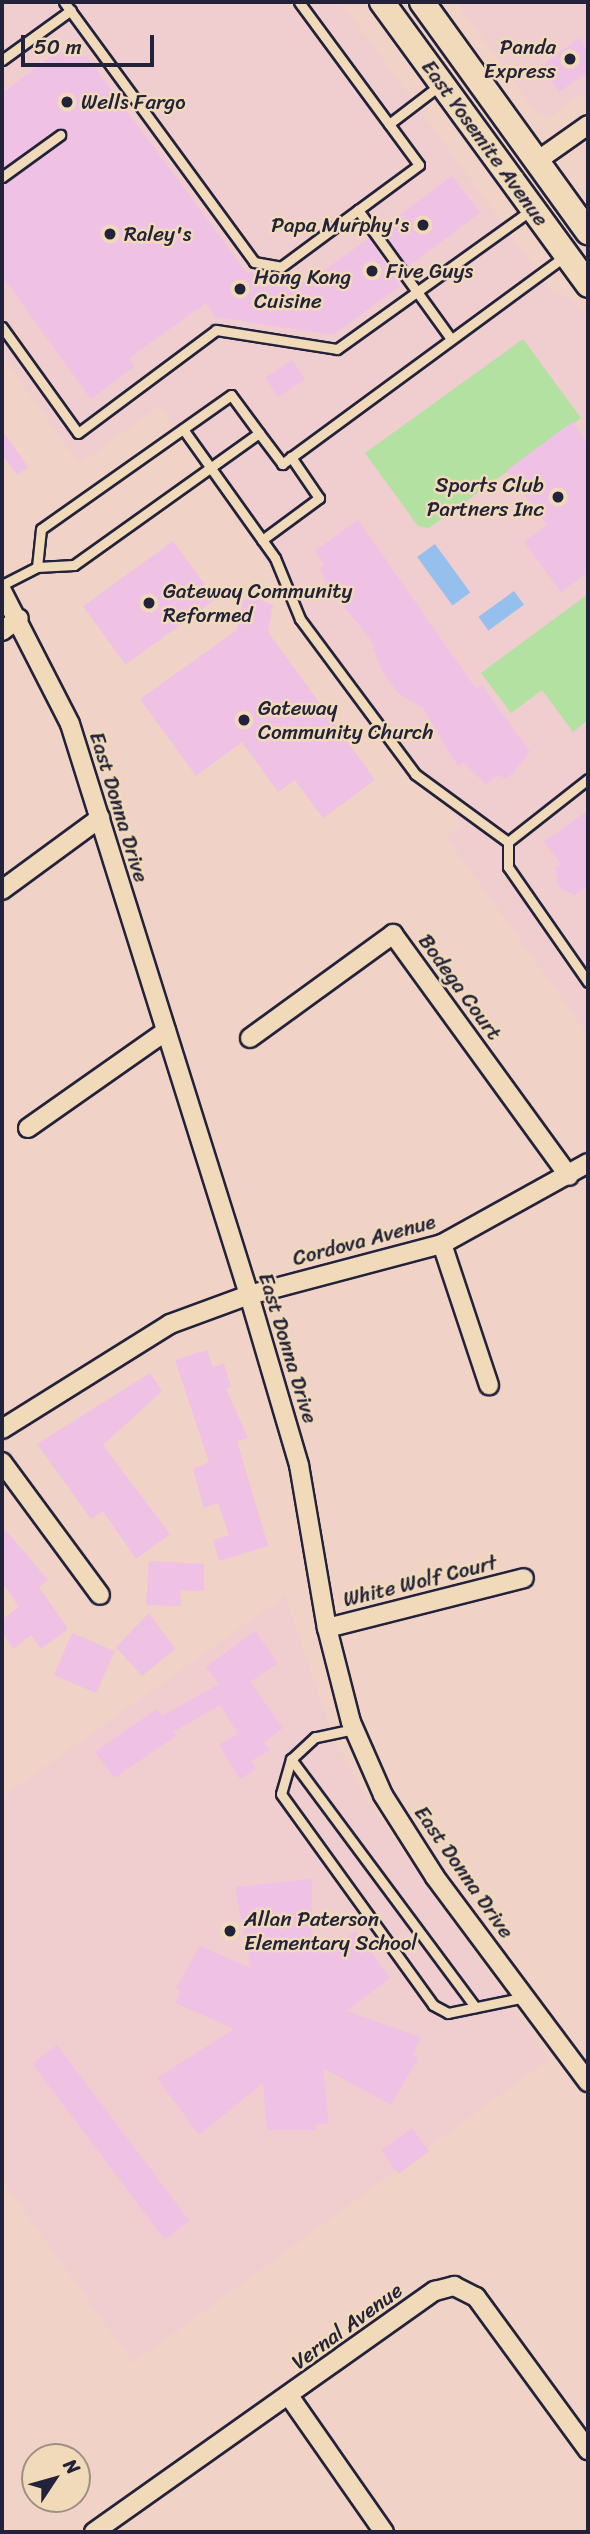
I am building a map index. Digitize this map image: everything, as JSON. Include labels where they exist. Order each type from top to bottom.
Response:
[{"type":"main road","name":"East Yosemite Avenue","points":[[382,2],[588,285]]},
{"type":"main road","name":"East Yosemite Avenue","points":[[422,2],[588,232]]},
{"type":"main road","points":[[442,84],[463,86],[565,227],[588,239]]},
{"type":"street","points":[[537,161],[588,125]]},
{"type":"street","name":"East Donna Drive","points":[[2,588],[70,724],[248,1295],[299,1465],[327,1628],[354,1729],[409,1836],[588,2082]]},
{"type":"street","points":[[2,631],[19,618]]},
{"type":"street","points":[[2,890],[100,818]]},
{"type":"street","name":"Bodega Court","points":[[250,1038],[393,934],[569,1177]]},
{"type":"street","points":[[28,1128],[166,1031]]},
{"type":"street","name":"Cordova Avenue","points":[[2,1429],[153,1332],[248,1295],[442,1244],[569,1177],[588,1163]]},
{"type":"street","points":[[442,1244],[489,1385]]},
{"type":"street","points":[[2,1462],[100,1595]]},
{"type":"street","name":"White Wolf Court","points":[[327,1628],[524,1578]]},
{"type":"street","name":"Vernal Avenue","points":[[94,2532],[118,2526],[289,2396],[435,2291],[454,2286],[476,2297],[588,2450]]},
{"type":"street","points":[[289,2396],[384,2532]]},
{"type":"lane","points":[[2,60],[67,6],[254,262],[281,267],[419,165],[299,2]]},
{"type":"lane","points":[[389,124],[442,84]]},
{"type":"lane","points":[[2,177],[60,135]]},
{"type":"lane","points":[[2,327],[78,433],[216,330],[337,349],[533,209]]},
{"type":"lane","points":[[358,210],[452,339]]},
{"type":"lane","points":[[37,567],[41,529],[231,395],[282,464],[566,255]]},
{"type":"lane","points":[[183,429],[262,540],[300,620],[415,774],[508,842]]},
{"type":"lane","points":[[2,588],[37,567],[74,565],[259,433]]},
{"type":"lane","points":[[262,540],[319,498],[291,457]]},
{"type":"lane","points":[[508,842],[588,779]]},
{"type":"lane","points":[[508,842],[508,867],[588,982]]},
{"type":"lane","points":[[354,1729],[315,1737],[291,1759],[281,1794],[433,2005],[447,2013],[525,1997]]},
{"type":"lane","points":[[291,1759],[475,2007]]},
{"type":"shaded area","points":[[2,2],[341,2],[552,291],[571,298],[588,322],[588,1034],[446,837],[462,825],[306,619],[160,406],[79,464],[2,354]]},
{"type":"shaded area","points":[[456,2],[588,2],[588,90],[552,116],[537,113]]},
{"type":"shaded area","name":"Allan Paterson Elementary School","points":[[285,1596],[336,1745],[369,1803],[549,2059],[133,2363],[2,2180],[2,1797]]},
{"type":"green space","points":[[523,339],[581,418],[429,528],[418,526],[365,453]]},
{"type":"green space","points":[[588,594],[588,720],[573,732],[542,690],[511,713],[481,673]]},
{"type":"water","points":[[435,544],[470,593],[452,605],[417,557]]},
{"type":"water","points":[[514,591],[524,605],[488,631],[478,617]]},
{"type":"building","name":"Panda Express","points":[[579,38],[588,51],[588,72],[559,92],[540,67]]},
{"type":"building","name":"Raley's","points":[[57,52],[87,57],[246,272],[308,282],[369,238],[400,286],[333,335],[215,317],[206,303],[129,358],[135,366],[91,399],[2,276],[2,184],[67,135],[56,129],[2,169],[2,93]]},
{"type":"building","points":[[452,176],[480,213],[409,266],[381,230]]},
{"type":"building","points":[[292,360],[305,379],[278,397],[265,378]]},
{"type":"building","name":"Sports Club Partners Inc","points":[[572,422],[588,444],[588,572],[561,592],[524,542],[547,525],[507,470]]},
{"type":"building","points":[[2,430],[28,467],[17,475],[2,454]]},
{"type":"building","points":[[358,520],[476,689],[482,685],[530,752],[507,779],[498,775],[486,784],[463,762],[458,766],[423,708],[398,693],[381,669],[371,640],[326,584],[320,568],[325,564],[315,551]]},
{"type":"building","name":"Gateway Community Reformed","points":[[173,541],[215,599],[126,664],[83,606]]},
{"type":"building","name":"Gateway Community Church","points":[[258,599],[273,605],[268,632],[375,780],[323,818],[295,780],[278,792],[242,742],[196,776],[140,699],[237,630],[243,600]]},
{"type":"building","points":[[588,810],[588,886],[574,895],[559,887],[555,868],[561,864],[544,842]]},
{"type":"building","points":[[207,1350],[213,1367],[224,1364],[231,1387],[226,1389],[248,1438],[237,1441],[268,1546],[219,1561],[213,1540],[229,1535],[218,1503],[204,1508],[193,1469],[209,1462],[175,1360]]},
{"type":"building","points":[[150,1373],[162,1391],[103,1445],[170,1534],[136,1559],[103,1511],[91,1519],[37,1444]]},
{"type":"building","points":[[2,1526],[48,1580],[39,1587],[68,1629],[41,1649],[31,1635],[13,1649],[2,1632],[2,1620],[19,1607],[2,1582]]},
{"type":"building","points":[[149,1561],[204,1564],[204,1591],[180,1590],[181,1606],[146,1605]]},
{"type":"building","points":[[149,1613],[175,1649],[142,1676],[116,1647]]},
{"type":"building","points":[[255,1631],[278,1663],[250,1682],[283,1728],[264,1742],[270,1750],[251,1761],[256,1769],[240,1779],[219,1745],[238,1734],[220,1705],[173,1732],[176,1736],[114,1778],[95,1752],[157,1709],[162,1716],[219,1684],[206,1667]]},
{"type":"building","points":[[72,1633],[114,1651],[96,1693],[54,1675]]},
{"type":"building","points":[[312,1879],[311,1948],[336,1946],[356,1931],[390,1978],[346,2011],[420,2037],[413,2055],[418,2058],[391,2105],[323,2068],[329,2123],[316,2124],[316,2130],[267,2130],[263,2083],[199,2135],[157,2078],[234,2029],[176,2003],[181,1991],[176,1988],[200,1946],[251,1968],[235,1887]]},
{"type":"building","points":[[57,2045],[189,2221],[165,2239],[32,2064]]},
{"type":"building","points":[[412,2128],[429,2151],[398,2174],[381,2150]]},
{"type":"place","name":"Panda Express","points":[[570,59]]},
{"type":"place","name":"Wells Fargo","points":[[67,102]]},
{"type":"place","name":"Papa Murphy's","points":[[423,225]]},
{"type":"place","name":"Raley's","points":[[110,234]]},
{"type":"place","name":"Five Guys","points":[[372,271]]},
{"type":"place","name":"Hong Kong Cuisine","points":[[240,289]]},
{"type":"place","name":"Sports Club Partners Inc","points":[[558,497]]},
{"type":"place","name":"Gateway Community Reformed","points":[[149,603]]},
{"type":"place","name":"Gateway Community Church","points":[[244,720]]},
{"type":"place","name":"Allan Paterson Elementary School","points":[[230,1931]]}]
